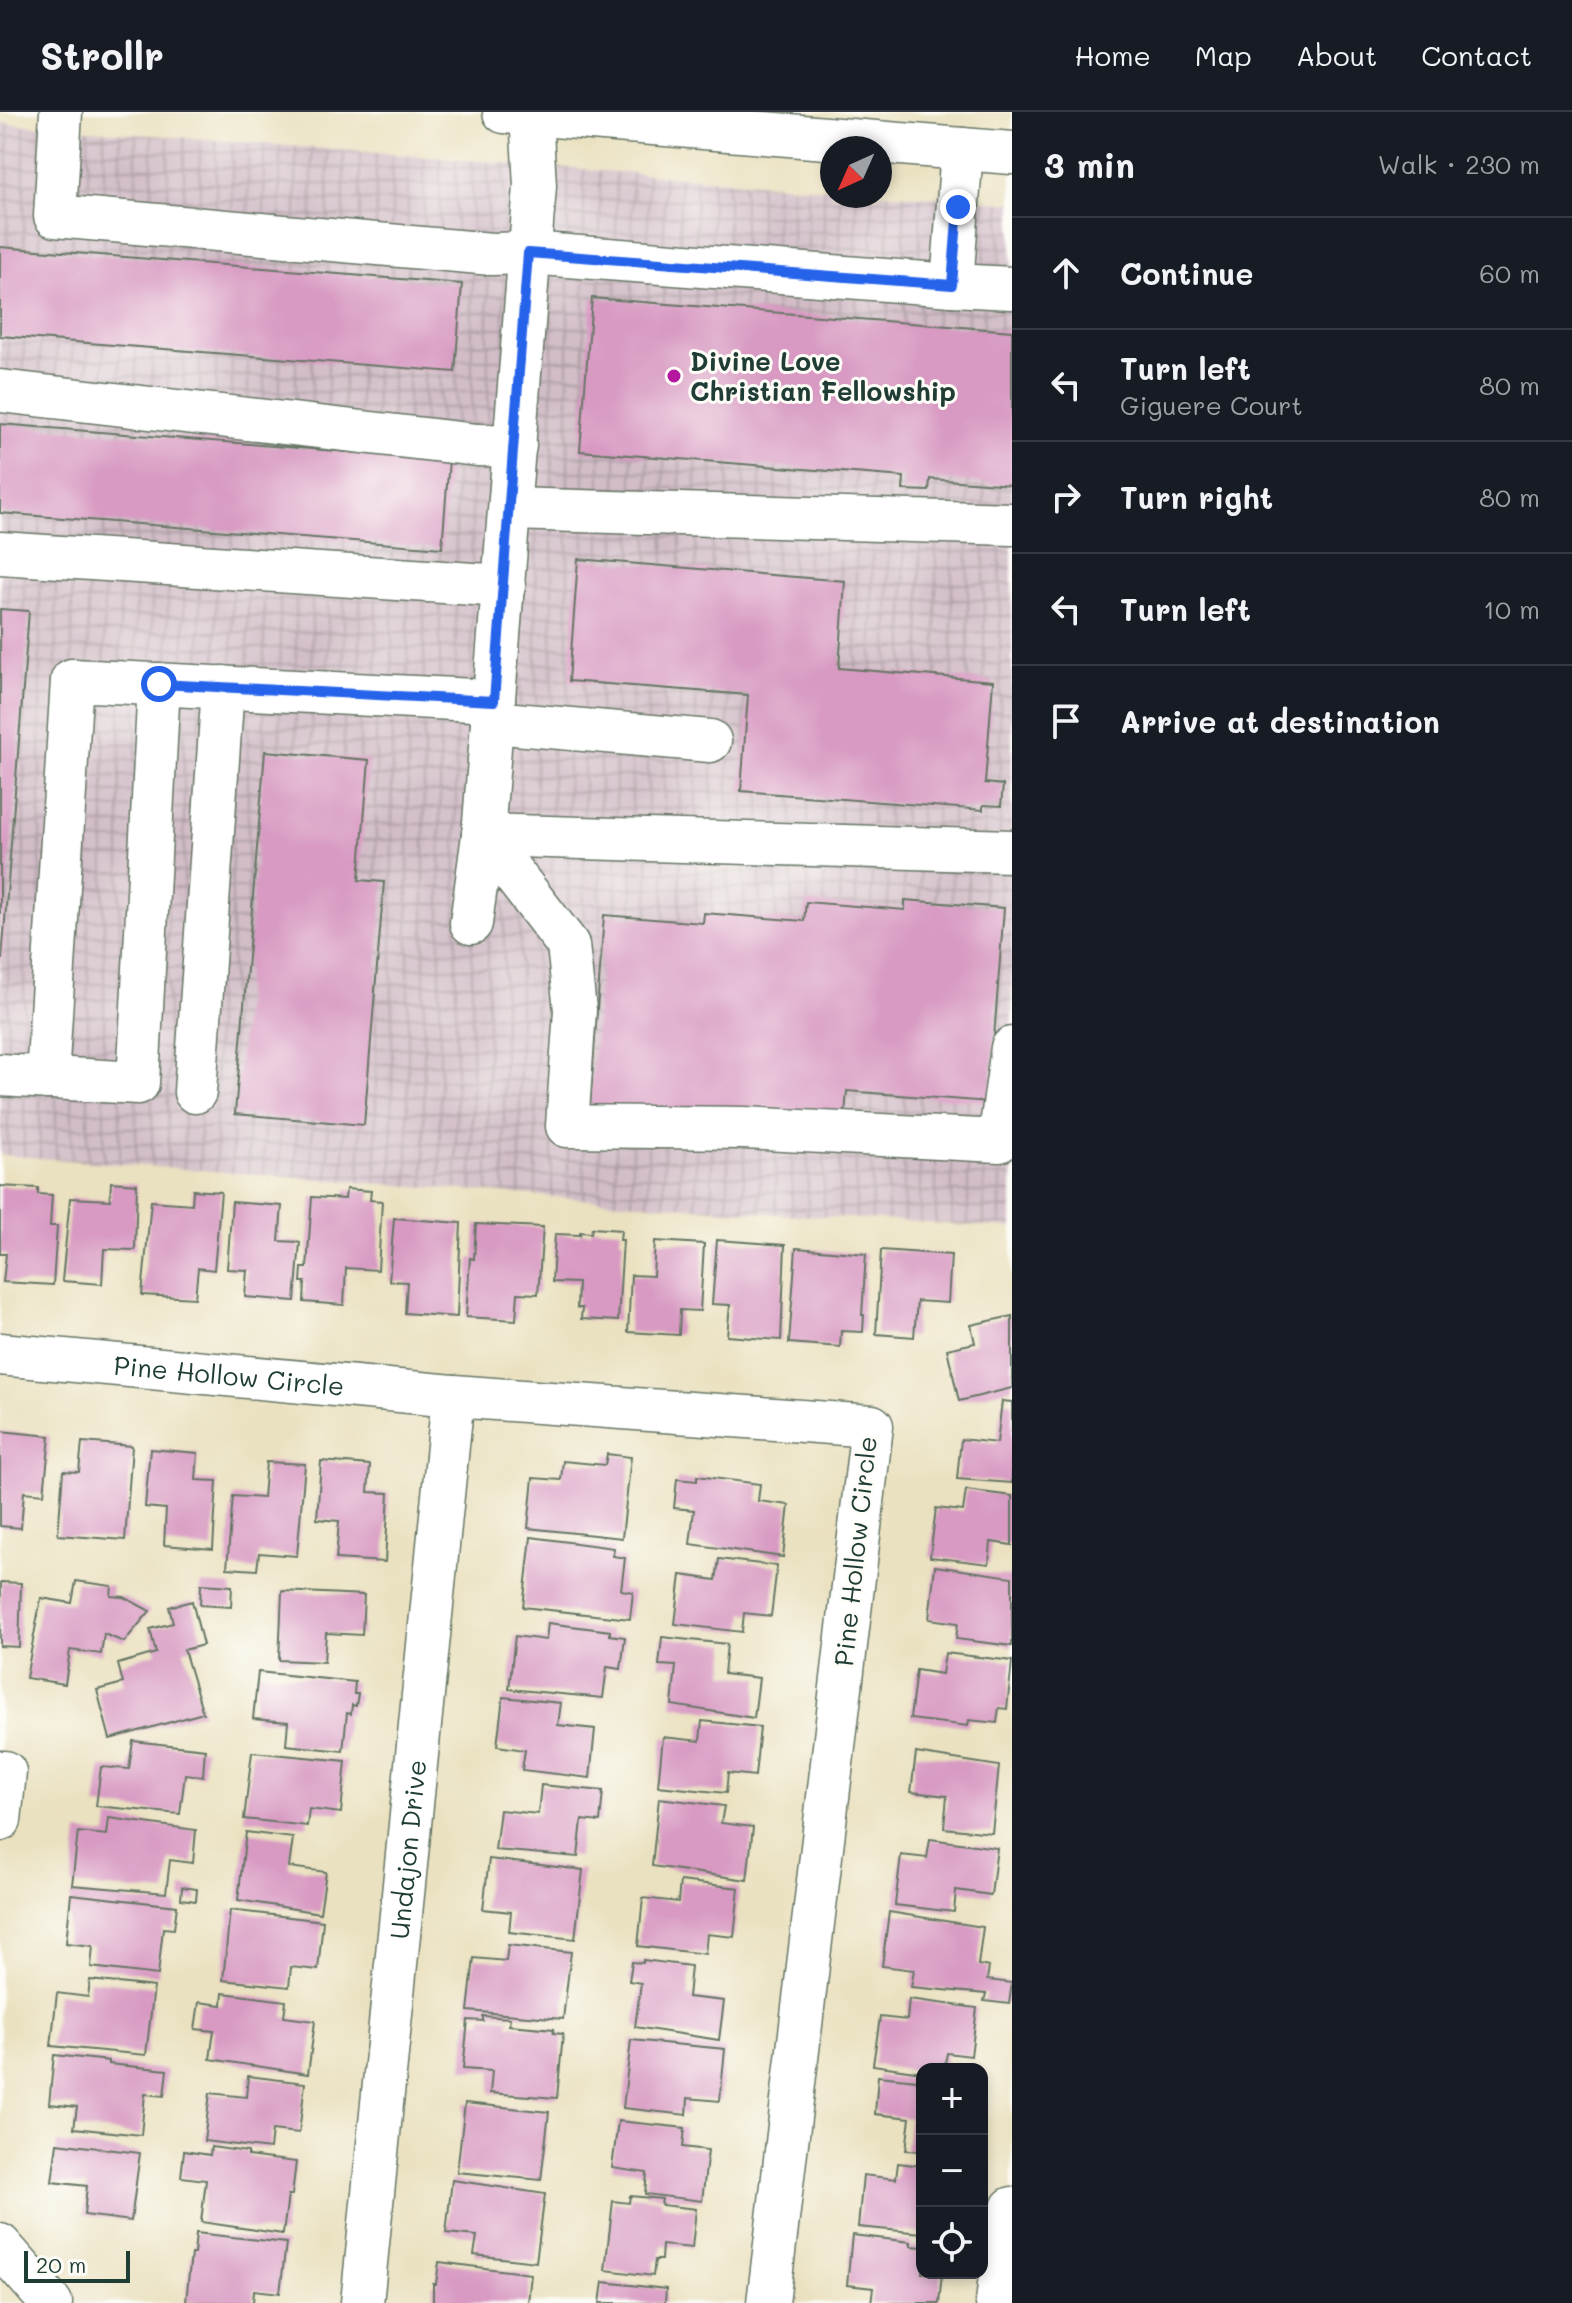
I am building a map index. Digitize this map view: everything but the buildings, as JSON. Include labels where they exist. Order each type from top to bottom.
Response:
[{"type":"street","points":[[61,112],[55,216],[476,253],[528,253],[1012,288]]},
{"type":"street","points":[[471,923],[483,835],[535,186],[517,113],[861,126],[962,149],[1012,153]]},
{"type":"street","points":[[952,285],[962,149]]},
{"type":"street","points":[[0,391],[477,445],[515,446]]},
{"type":"street","points":[[510,509],[1012,524]]},
{"type":"street","points":[[0,553],[504,586]]},
{"type":"street","points":[[47,1078],[72,680],[223,687],[493,712],[710,741]]},
{"type":"street","points":[[0,1075],[138,1083],[159,684]]},
{"type":"street","points":[[195,1092],[223,687]]},
{"type":"street","points":[[483,835],[1012,851]]},
{"type":"street","points":[[483,835],[568,945],[575,1010],[567,1126],[744,1128],[999,1141],[1012,1048]]},
{"type":"street","name":"Pine Hollow Circle","points":[[0,1354],[453,1396],[872,1426],[768,2303]]},
{"type":"street","name":"Undajon Drive","points":[[362,2303],[453,1396]]},
{"type":"street","points":[[0,1772],[5,1772],[0,1820]]},
{"type":"street","points":[[997,2303],[1009,2228]]},
{"type":"street","points":[[0,2245],[51,2303]]},
{"type":"shaded area","points":[[0,123],[820,188],[820,208],[892,208],[892,194],[1012,203],[1012,1228],[781,1214],[0,1155]]},
{"type":"place","name":"Divine Love Christian Fellowship","points":[[674,376]]},
{"type":"route","points":[[159,684],[494,701],[528,253],[952,285],[958,207]]}]
